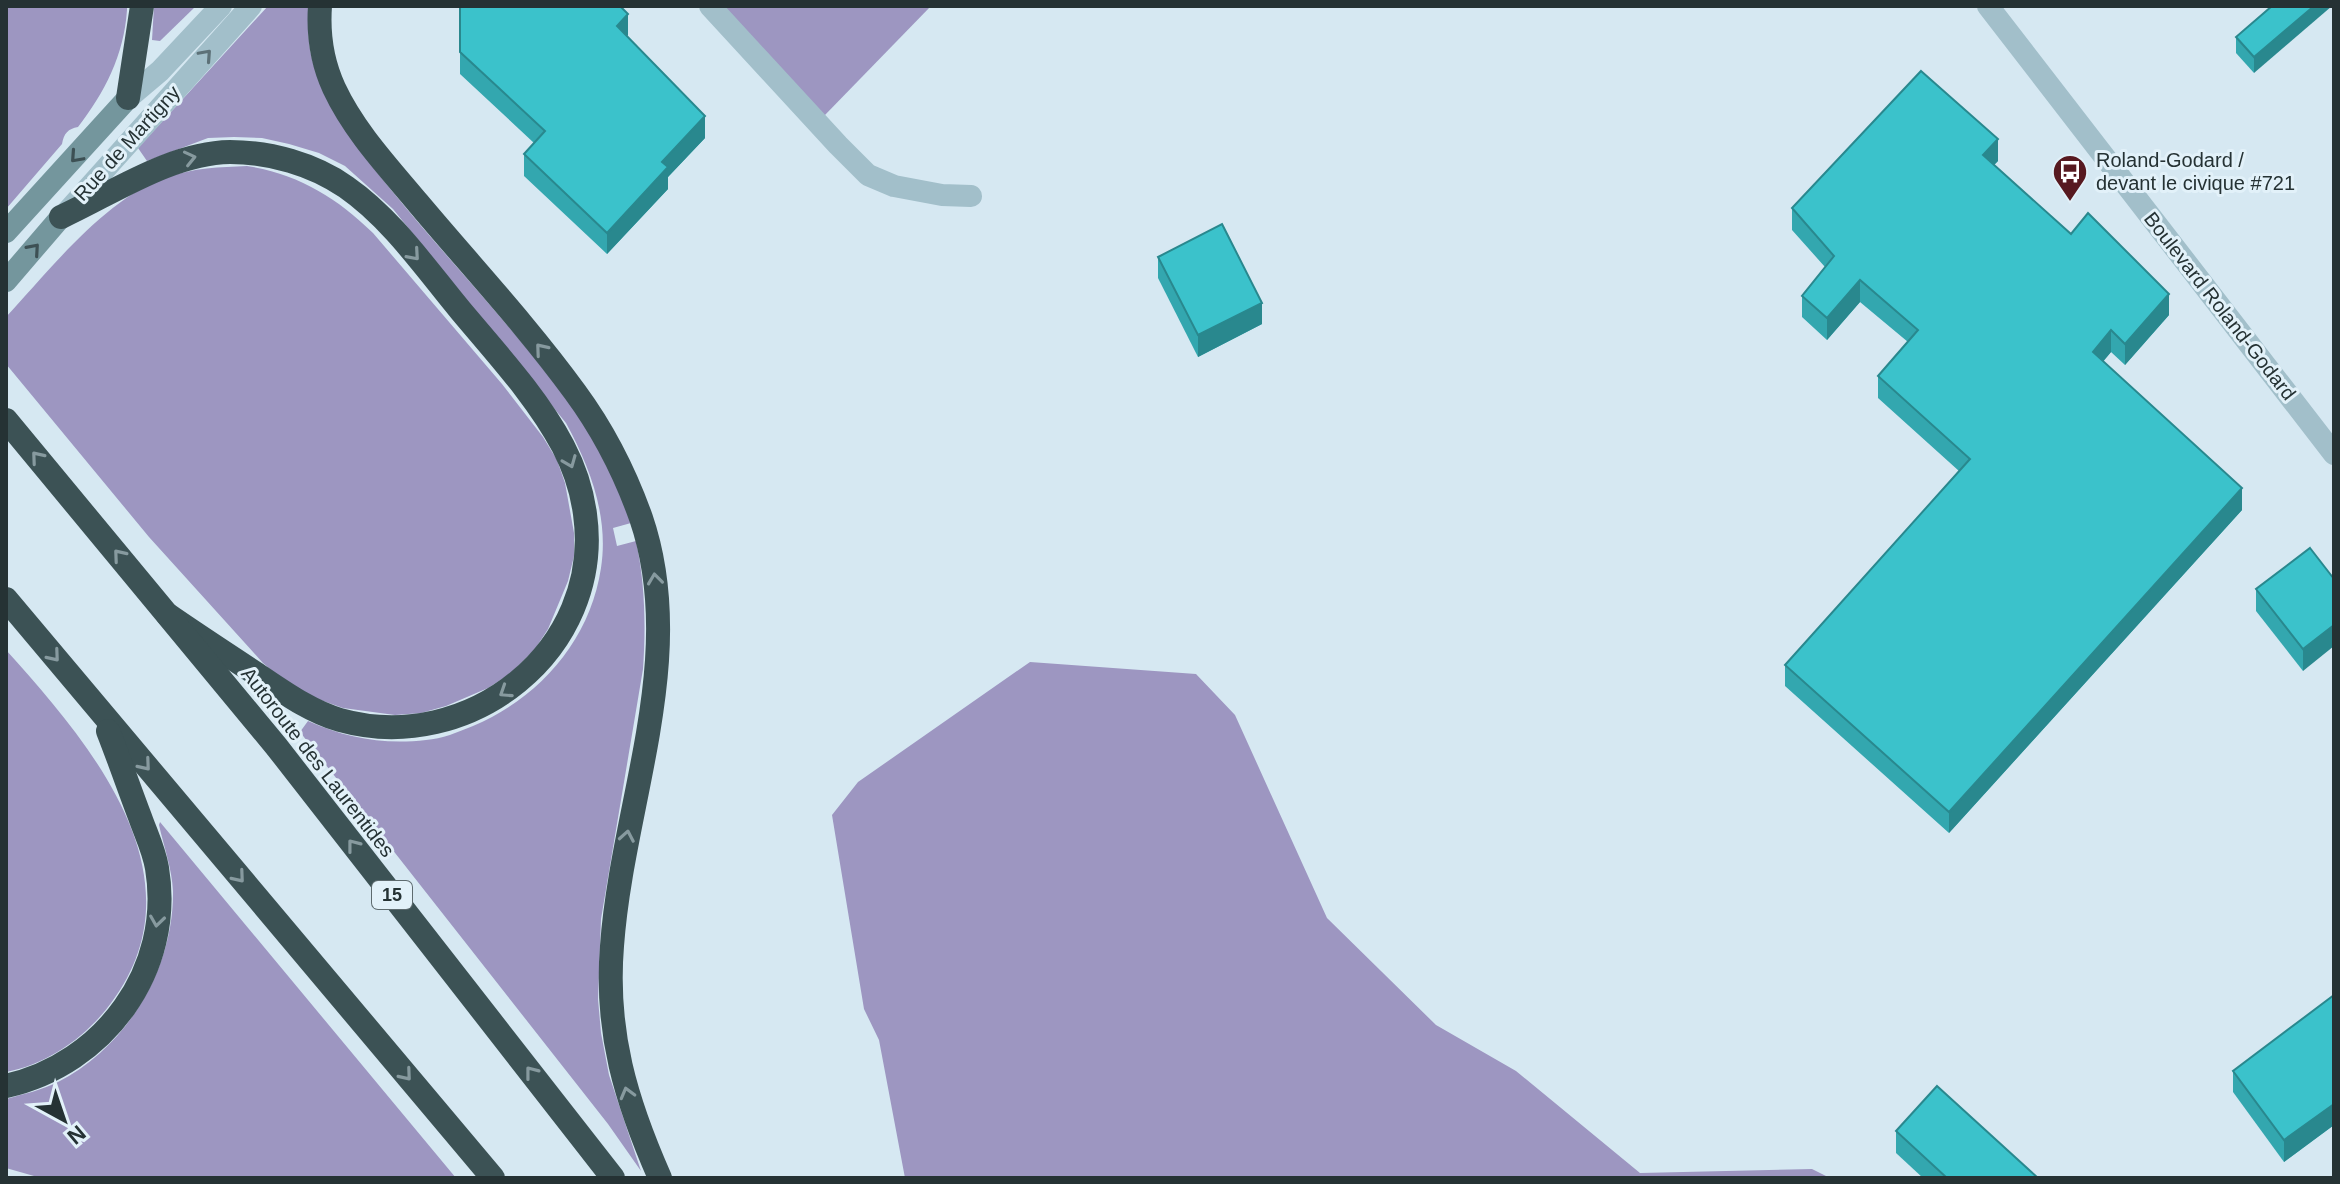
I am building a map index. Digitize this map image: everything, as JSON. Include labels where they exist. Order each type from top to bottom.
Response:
[{"type":"highway","points":[[128,98],[142,6]]},
{"type":"highway","points":[[320,6],[322,51],[334,88],[347,112],[401,183],[574,391],[616,458],[644,528],[656,586],[657,655],[648,727],[615,911],[611,1000],[617,1052],[627,1095],[660,1178]]},
{"type":"highway","points":[[61,217],[163,167],[208,154],[265,155],[327,175],[377,213],[509,369],[553,428],[569,457],[580,488],[586,549],[576,595],[564,626],[545,655],[521,681],[484,705],[454,718],[388,728],[328,716],[283,692],[168,615]]},
{"type":"highway","name":"Autoroute des Laurentides","points":[[6,420],[276,746],[613,1178]]},
{"type":"highway","points":[[6,599],[493,1178]]},
{"type":"highway","points":[[6,1086],[49,1071],[100,1038],[133,996],[152,948],[159,907],[157,866],[102,714]]},
{"type":"main road","name":"Rue de Martigny","points":[[6,232],[128,98]]},
{"type":"main road","name":"Rue de Martigny","points":[[6,281],[61,217]]},
{"type":"street","name":"Rue de Martigny","points":[[128,98],[160,71],[221,6]]},
{"type":"street","name":"Rue de Martigny","points":[[61,217],[251,6]]},
{"type":"street","points":[[710,6],[868,175],[894,186],[942,195],[971,196]]},
{"type":"street","name":"Boulevard Roland-Godard","points":[[1988,6],[2334,454]]},
{"type":"shaded area","points":[[6,6],[127,6],[127,10],[117,58],[97,100],[78,127],[67,132],[62,144],[6,209]]},
{"type":"shaded area","points":[[154,6],[196,6],[160,41],[152,40]]},
{"type":"shaded area","points":[[268,6],[309,6],[313,64],[337,114],[392,191],[566,398],[605,460],[631,523],[613,528],[617,546],[636,541],[644,605],[643,669],[601,919],[598,999],[609,1075],[641,1171],[608,1124],[300,732],[308,721],[366,739],[395,742],[432,739],[450,735],[497,714],[540,683],[573,643],[595,595],[603,549],[596,493],[566,423],[393,209],[345,166],[319,153],[262,138],[208,138],[147,161],[138,148]]},
{"type":"shaded area","points":[[716,6],[931,6],[824,116]]},
{"type":"shaded area","points":[[247,166],[300,181],[345,208],[373,233],[502,384],[557,460],[565,483],[574,533],[574,556],[568,581],[548,629],[535,649],[511,673],[488,688],[446,706],[421,713],[395,715],[343,708],[312,697],[285,682],[263,663],[149,537],[6,364],[6,317],[60,257],[101,218],[123,200],[168,177],[197,170]]},
{"type":"shaded area","points":[[6,650],[71,727],[101,769],[125,814],[141,860],[146,908],[137,955],[111,1003],[101,1015],[78,1038],[51,1056],[6,1072]]},
{"type":"shaded area","points":[[1030,662],[1196,674],[1235,715],[1327,918],[1436,1025],[1516,1071],[1640,1173],[1812,1169],[1830,1178],[905,1178],[879,1040],[864,1009],[832,815],[858,782]]},
{"type":"shaded area","points":[[160,822],[456,1178],[41,1178],[6,1168],[6,1099],[52,1085],[83,1067],[125,1026],[155,976],[171,920],[173,891]]},
{"type":"building","points":[[460,6],[620,6],[628,14],[617,26],[705,116],[662,162],[668,167],[607,233],[524,154],[545,131],[460,52]]},
{"type":"building","points":[[2272,6],[2314,6],[2254,57],[2236,37]]},
{"type":"building","points":[[1921,71],[1998,139],[1983,155],[2071,234],[2088,213],[2169,294],[2125,344],[2111,330],[2093,352],[2242,488],[1949,812],[1785,665],[1970,459],[1878,376],[1918,330],[1860,280],[1827,318],[1802,296],[1834,256],[1792,208]]},
{"type":"building","points":[[1222,224],[1262,303],[1198,335],[1158,257]]},
{"type":"building","points":[[2310,548],[2334,579],[2334,625],[2303,649],[2256,589]]},
{"type":"building","points":[[2334,995],[2334,1104],[2284,1140],[2233,1071]]},
{"type":"building","points":[[1937,1086],[2038,1178],[1947,1178],[1896,1131]]},
{"type":"place","name":"Roland-Godard / devant le civique #721","points":[[2070,203]]}]
